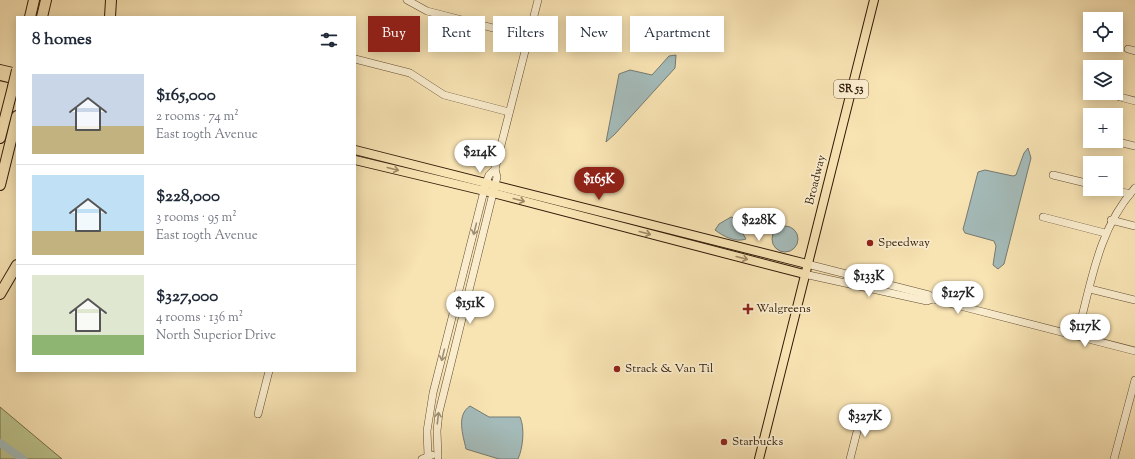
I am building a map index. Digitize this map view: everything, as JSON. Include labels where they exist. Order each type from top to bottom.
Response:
[{"type":"highway","points":[[30,16],[34,0]]},
{"type":"highway","points":[[42,16],[46,0]]},
{"type":"highway","points":[[110,16],[112,0]]},
{"type":"highway","points":[[0,138],[15,84]]},
{"type":"highway","points":[[0,185],[16,120]]},
{"type":"highway","points":[[0,294],[16,266]]},
{"type":"main road","name":"Broadway","points":[[759,459],[804,274],[874,0]]},
{"type":"main road","points":[[0,69],[16,72]]},
{"type":"main road","points":[[0,76],[15,84]]},
{"type":"main road","points":[[356,150],[804,274]]},
{"type":"main road","points":[[356,160],[490,188],[807,264]]},
{"type":"street","points":[[407,0],[427,11],[493,28]]},
{"type":"street","points":[[534,16],[538,0]]},
{"type":"street","points":[[490,188],[439,412],[437,431],[440,458],[425,457],[427,431],[433,393],[490,188],[497,177],[495,169],[524,52]]},
{"type":"street","points":[[356,58],[410,73],[444,95],[509,112]]},
{"type":"street","points":[[1123,98],[1135,101]]},
{"type":"street","points":[[1123,143],[1135,146]]},
{"type":"street","points":[[1053,175],[1083,182]]},
{"type":"street","points":[[1078,336],[1105,233],[1111,220],[1135,188]]},
{"type":"street","points":[[1123,192],[1130,194]]},
{"type":"street","points":[[1043,217],[1105,233]]},
{"type":"street","points":[[1111,220],[1135,226]]},
{"type":"street","points":[[807,264],[929,295],[933,299],[1135,351]]},
{"type":"street","points":[[804,274],[927,301],[933,299]]},
{"type":"street","points":[[1090,289],[1135,300]]},
{"type":"street","points":[[258,414],[269,372]]},
{"type":"street","points":[[1114,459],[1135,380]]},
{"type":"street","points":[[850,459],[862,412]]},
{"type":"green space","points":[[0,407],[62,459],[0,459]]},
{"type":"water","points":[[676,55],[675,68],[606,142],[619,74],[630,70],[652,75],[669,56]]},
{"type":"water","points":[[1028,148],[1031,158],[1004,264],[998,269],[993,265],[996,246],[994,241],[965,233],[963,229],[978,172],[985,170],[1013,176],[1016,175],[1024,153]]},
{"type":"water","points":[[731,217],[734,218],[746,239],[738,240],[725,237],[715,230],[719,224]]},
{"type":"water","points":[[785,226],[794,230],[798,239],[794,248],[785,252],[776,248],[772,239],[776,230]]},
{"type":"water","points":[[470,406],[489,417],[520,417],[522,422],[523,438],[518,459],[499,459],[466,449],[462,432],[462,420],[463,415]]},
{"type":"waterway","points":[[0,443],[23,459]]},
{"type":"place","name":"Speedway","points":[[870,243]]},
{"type":"place","name":"Walgreens","points":[[748,309]]},
{"type":"place","name":"Strack & Van Til","points":[[617,369]]},
{"type":"place","name":"Starbucks","points":[[724,442]]}]
